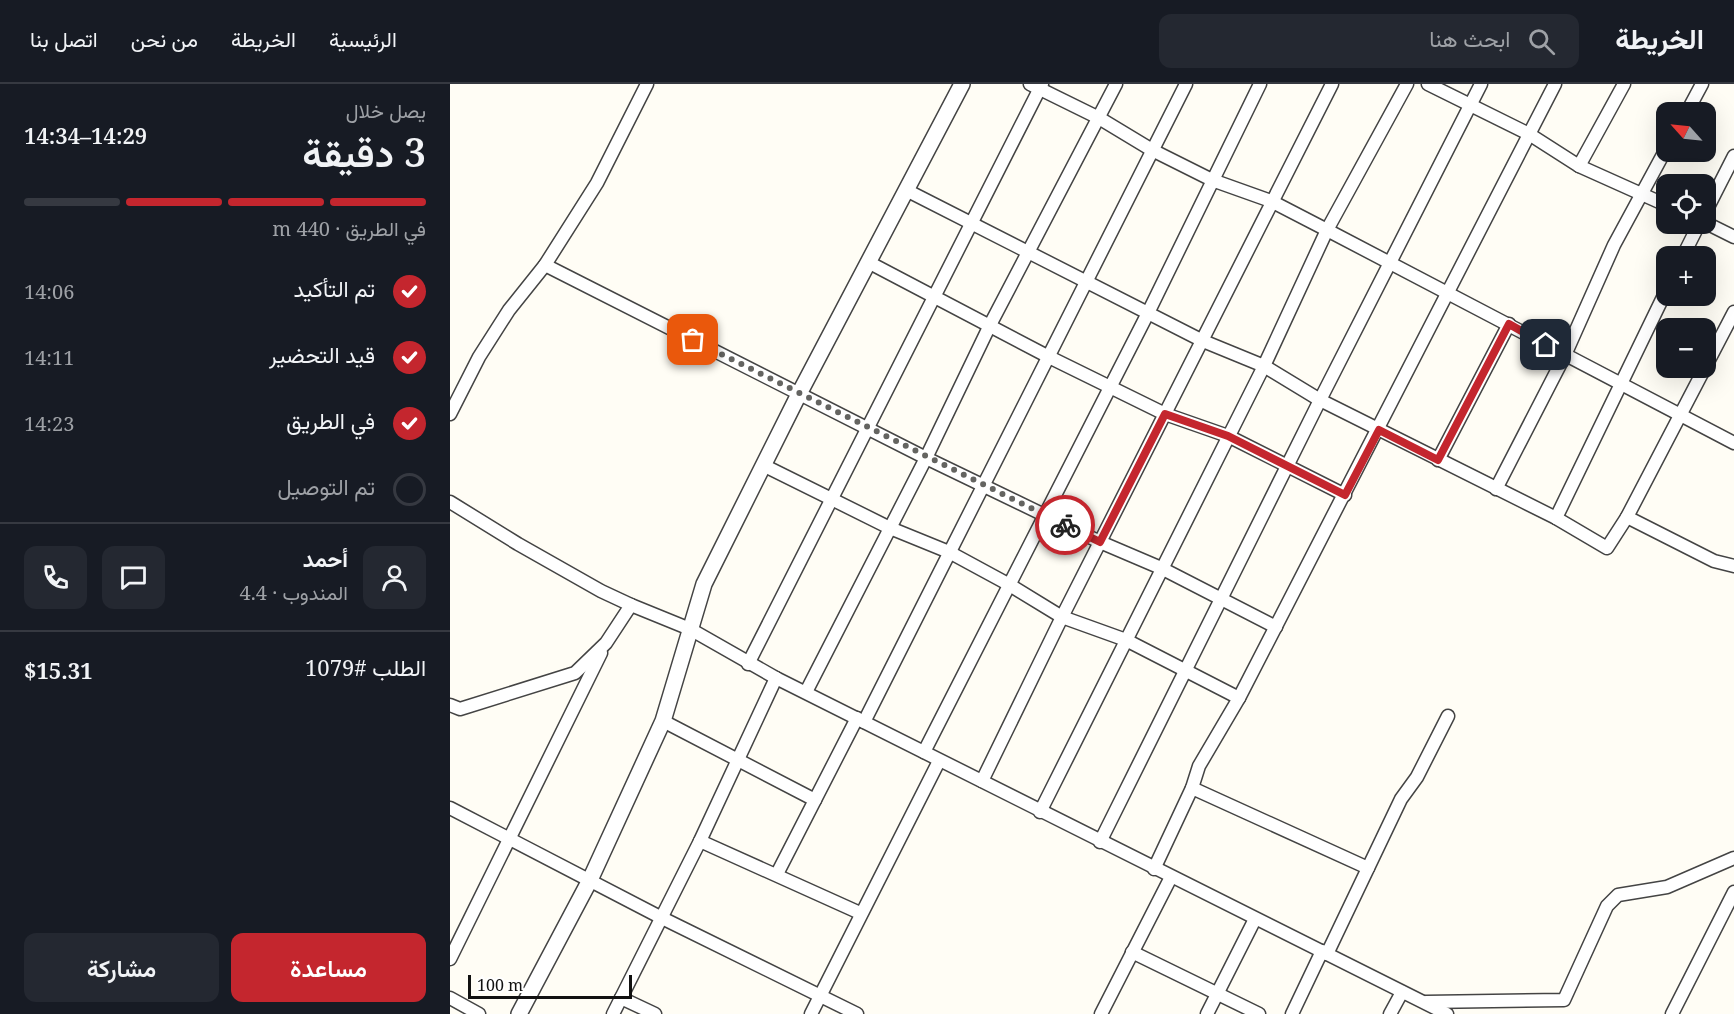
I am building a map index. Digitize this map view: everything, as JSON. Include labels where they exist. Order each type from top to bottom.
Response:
[{"type":"street","points":[[450,414],[485,347],[509,310],[545,265],[597,183],[647,84]]},
{"type":"street","points":[[519,1014],[590,880],[663,721],[704,584],[799,394],[962,84]]},
{"type":"street","points":[[806,692],[926,458],[990,325],[1116,84]]},
{"type":"street","points":[[777,874],[985,486],[1186,84]]},
{"type":"street","points":[[924,752],[1043,514],[1148,313],[1260,84]]},
{"type":"street","points":[[982,781],[1062,617],[1332,84]]},
{"type":"street","points":[[1040,812],[1264,366],[1327,230],[1407,84]]},
{"type":"street","points":[[1428,84],[1529,134],[1578,166],[1656,201]]},
{"type":"street","points":[[1100,842],[1320,400],[1391,265],[1481,84]]},
{"type":"street","points":[[1154,868],[1192,788],[1199,766],[1239,698],[1379,430],[1555,84]]},
{"type":"street","points":[[1578,166],[1624,84]]},
{"type":"street","points":[[1692,102],[1702,84]]},
{"type":"street","points":[[748,664],[869,428],[1037,86],[1099,118],[1152,150],[1212,180],[1271,201],[1734,443]]},
{"type":"street","points":[[1716,191],[1734,156]]},
{"type":"street","points":[[1496,489],[1565,355],[1591,292],[1659,162]]},
{"type":"street","points":[[906,190],[1203,341],[1264,366],[1320,400],[1556,518],[1607,549],[1627,517],[1734,312]]},
{"type":"street","points":[[1716,228],[1734,237]]},
{"type":"street","points":[[868,261],[1049,357],[1111,385],[1165,414],[1228,436],[1345,495]]},
{"type":"street","points":[[545,265],[926,458],[1100,542],[1161,568],[1276,627]]},
{"type":"street","points":[[1556,518],[1659,306]]},
{"type":"street","points":[[1438,460],[1509,324]]},
{"type":"street","points":[[763,465],[890,528],[949,552],[1062,617],[1126,640],[1239,698]]},
{"type":"street","points":[[450,502],[601,591],[690,629],[748,664],[1447,1014]]},
{"type":"street","points":[[1627,517],[1714,561],[1734,566]]},
{"type":"street","points":[[450,959],[606,644],[631,605]]},
{"type":"street","points":[[450,705],[460,709],[575,673],[606,644]]},
{"type":"street","points":[[613,1014],[700,841],[776,678]]},
{"type":"street","points":[[1292,1014],[1401,799],[1417,777],[1448,716]]},
{"type":"street","points":[[663,721],[815,800]]},
{"type":"street","points":[[811,1014],[939,760]]},
{"type":"street","points":[[1192,788],[1368,868]]},
{"type":"street","points":[[450,808],[510,837],[662,918],[857,1014]]},
{"type":"street","points":[[700,841],[777,874],[860,914]]},
{"type":"street","points":[[1422,1002],[1564,1000],[1607,906],[1618,895],[1667,886],[1734,858]]},
{"type":"street","points":[[1101,1014],[1171,876]]},
{"type":"street","points":[[1672,1014],[1734,892]]},
{"type":"street","points":[[1207,1014],[1255,919]]},
{"type":"street","points":[[1132,952],[1259,1014]]},
{"type":"street","points":[[1390,1014],[1401,992]]},
{"type":"street","points":[[450,998],[479,1014]]},
{"type":"street","points":[[621,998],[655,1014]]},
{"type":"way so far","points":[[693,340],[926,458],[1065,525]]},
{"type":"route","points":[[1065,525],[1100,542],[1165,414],[1228,436],[1345,495],[1379,430],[1438,460],[1509,324],[1546,345]]}]
